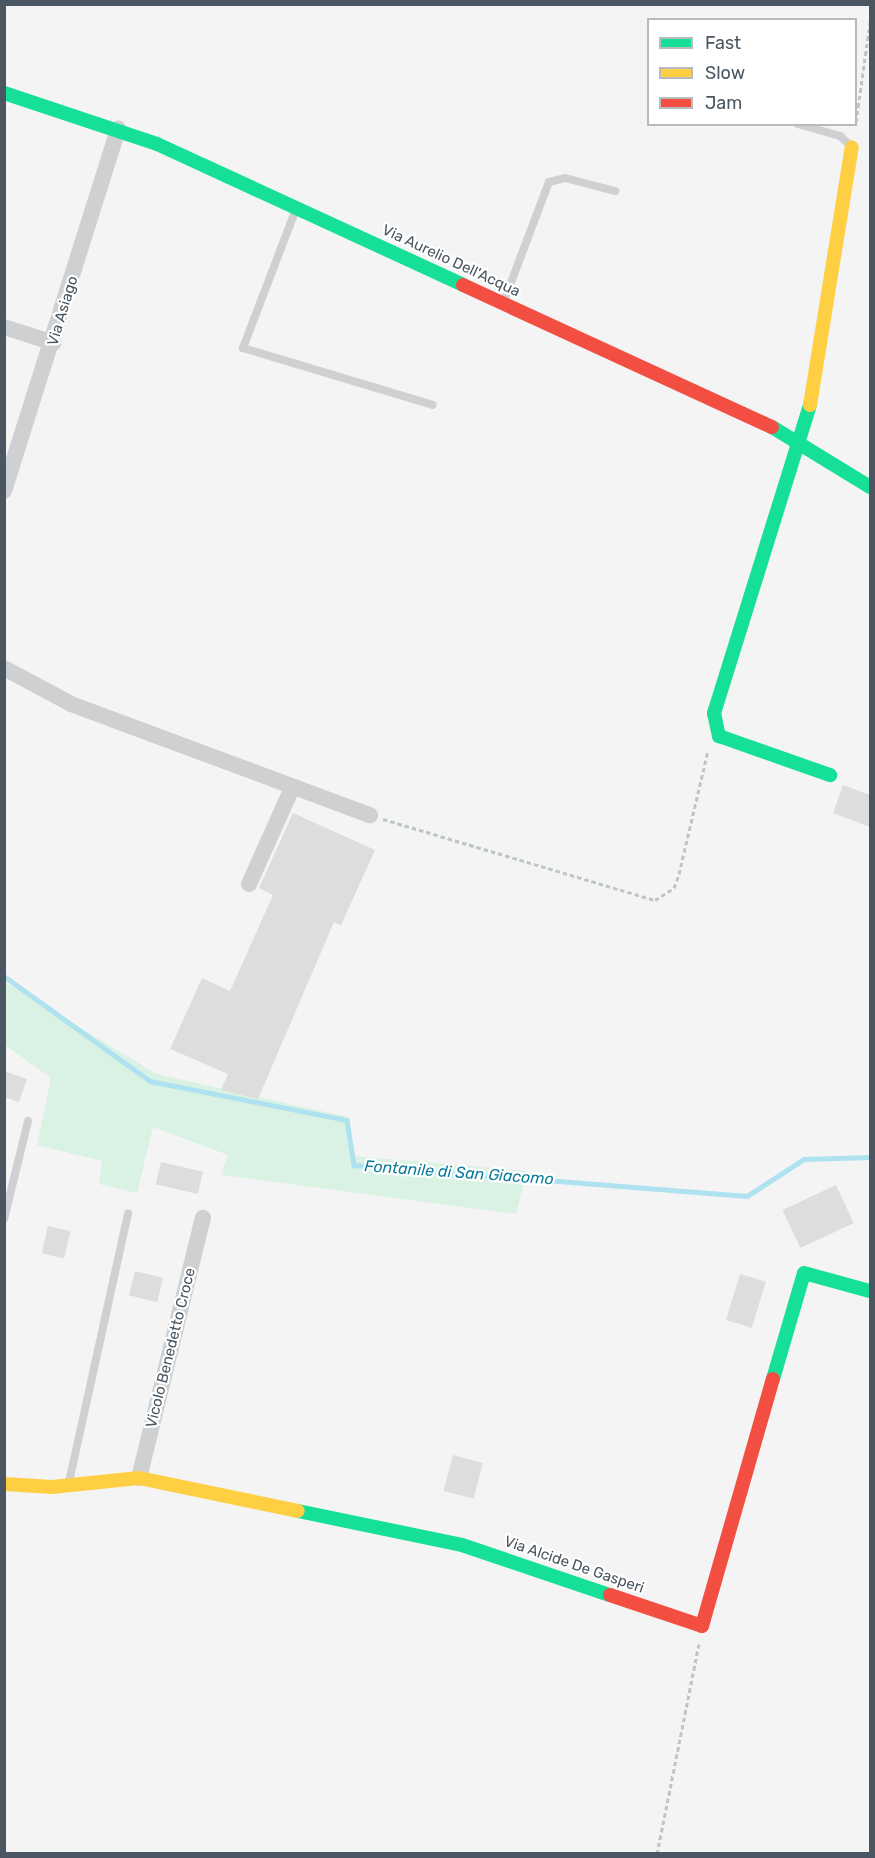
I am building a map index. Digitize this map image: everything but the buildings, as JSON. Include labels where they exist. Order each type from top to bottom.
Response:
[{"type":"street","name":"Via Aurelio Dell'Acqua","points":[[4,93],[118,129],[296,208],[798,439],[870,487]]},
{"type":"street","name":"Via Asiago","points":[[4,491],[54,343],[118,129]]},
{"type":"street","points":[[830,775],[727,740],[714,726],[818,371],[852,147]]},
{"type":"street","points":[[4,327],[54,343]]},
{"type":"street","points":[[4,668],[71,704],[370,815]]},
{"type":"street","points":[[249,884],[293,786]]},
{"type":"street","name":"Vicolo Benedetto Croce","points":[[139,1478],[203,1218]]},
{"type":"street","points":[[702,1626],[804,1274],[870,1292]]},
{"type":"street","name":"Via Alcide De Gasperi","points":[[4,1484],[68,1486],[139,1478],[462,1545],[702,1626]]},
{"type":"lane","points":[[805,126],[840,136],[852,147]]},
{"type":"lane","points":[[503,304],[549,182],[566,178],[615,191]]},
{"type":"lane","points":[[296,208],[243,348],[433,405]]},
{"type":"lane","points":[[4,1219],[28,1121]]},
{"type":"lane","points":[[68,1486],[129,1213]]},
{"type":"path","points":[[857,109],[870,22]]},
{"type":"path","points":[[370,815],[655,900],[674,888],[679,874],[714,726]]},
{"type":"path","points":[[657,1854],[702,1626]]},
{"type":"green space","points":[[4,981],[156,1074],[348,1117],[354,1156],[527,1171],[516,1214],[221,1175],[228,1155],[153,1127],[137,1193],[99,1184],[102,1161],[37,1145],[51,1078],[5,1045]]},
{"type":"waterway","name":"Fontanile di San Giacomo","points":[[4,976],[150,1081],[347,1120],[354,1165],[747,1196],[804,1159],[870,1157]]},
{"type":"traffic: fast","points":[[4,93],[157,144],[463,285]]},
{"type":"traffic: fast","points":[[810,405],[714,713],[719,736],[830,775]]},
{"type":"traffic: fast","points":[[772,427],[870,487]]},
{"type":"traffic: fast","points":[[773,1379],[804,1273],[870,1291]]},
{"type":"traffic: fast","points":[[298,1511],[462,1545],[610,1595]]},
{"type":"traffic: slow","points":[[810,405],[852,147]]},
{"type":"traffic: slow","points":[[4,1484],[52,1487],[139,1478],[298,1511]]},
{"type":"traffic: jam","points":[[463,285],[772,427]]},
{"type":"traffic: jam","points":[[610,1595],[702,1626],[773,1379]]}]
